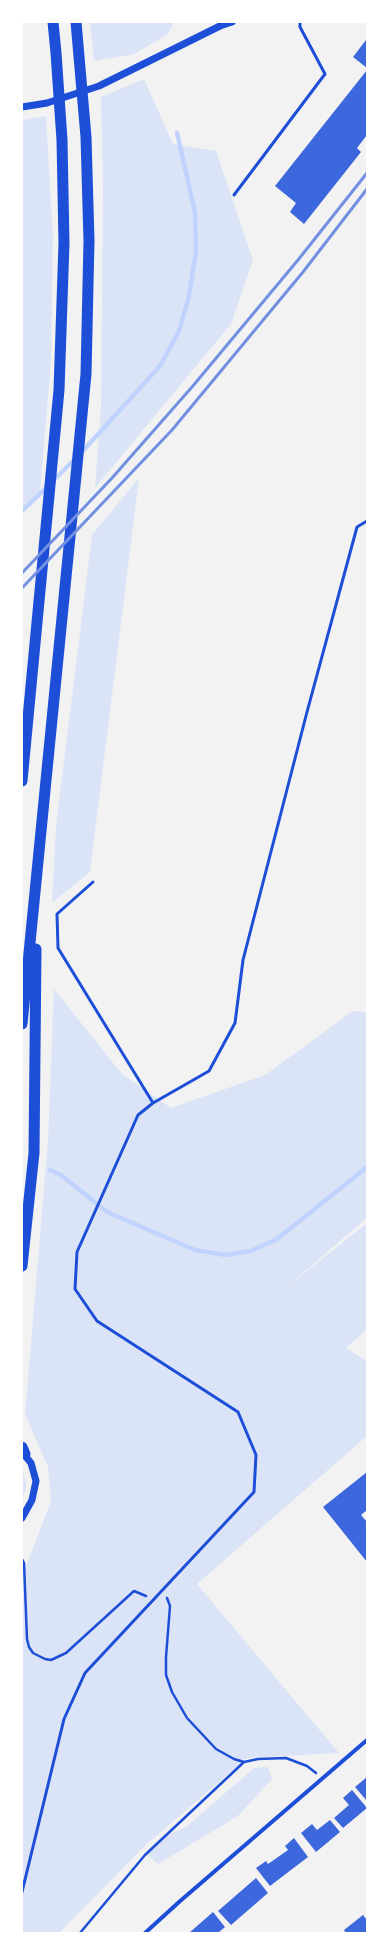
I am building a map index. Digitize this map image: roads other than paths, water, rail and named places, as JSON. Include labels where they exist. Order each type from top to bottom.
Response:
[{"type":"highway","points":[[22,781],[59,390],[64,250],[62,140],[53,22]]},
{"type":"highway","points":[[22,1024],[86,374],[90,241],[86,137],[80,53],[76,22]]},
{"type":"highway","points":[[22,1266],[34,1153],[36,878]]},
{"type":"street","points":[[22,107],[47,103],[99,86],[220,26],[232,22]]},
{"type":"street","points":[[22,1518],[32,1500],[36,1481],[31,1463],[23,1451]]},
{"type":"street","points":[[145,1933],[367,1740]]},
{"type":"lane","points":[[234,195],[325,74],[300,27],[300,22]]},
{"type":"lane","points":[[22,1892],[64,1719],[85,1673],[254,1492],[256,1455],[238,1412],[97,1321],[76,1290],[77,1252],[107,1181],[138,1115],[153,1103],[209,1071],[235,1023],[243,960],[307,712],[357,527],[367,521]]},
{"type":"lane","points":[[93,882],[58,914],[58,948],[153,1103]]},
{"type":"waterway","points":[[80,454],[160,366],[179,331],[189,296],[196,252],[195,212],[177,133]]},
{"type":"waterway","points":[[53,481],[75,459]]},
{"type":"waterway","points":[[22,511],[48,486]]},
{"type":"waterway","points":[[50,1170],[61,1175],[107,1212],[195,1250],[226,1255],[251,1251],[277,1239],[367,1167]]},
{"type":"railway","points":[[22,573],[112,478],[192,387],[298,260],[367,173]]},
{"type":"railway","points":[[22,588],[172,430],[303,272],[367,189]]}]
